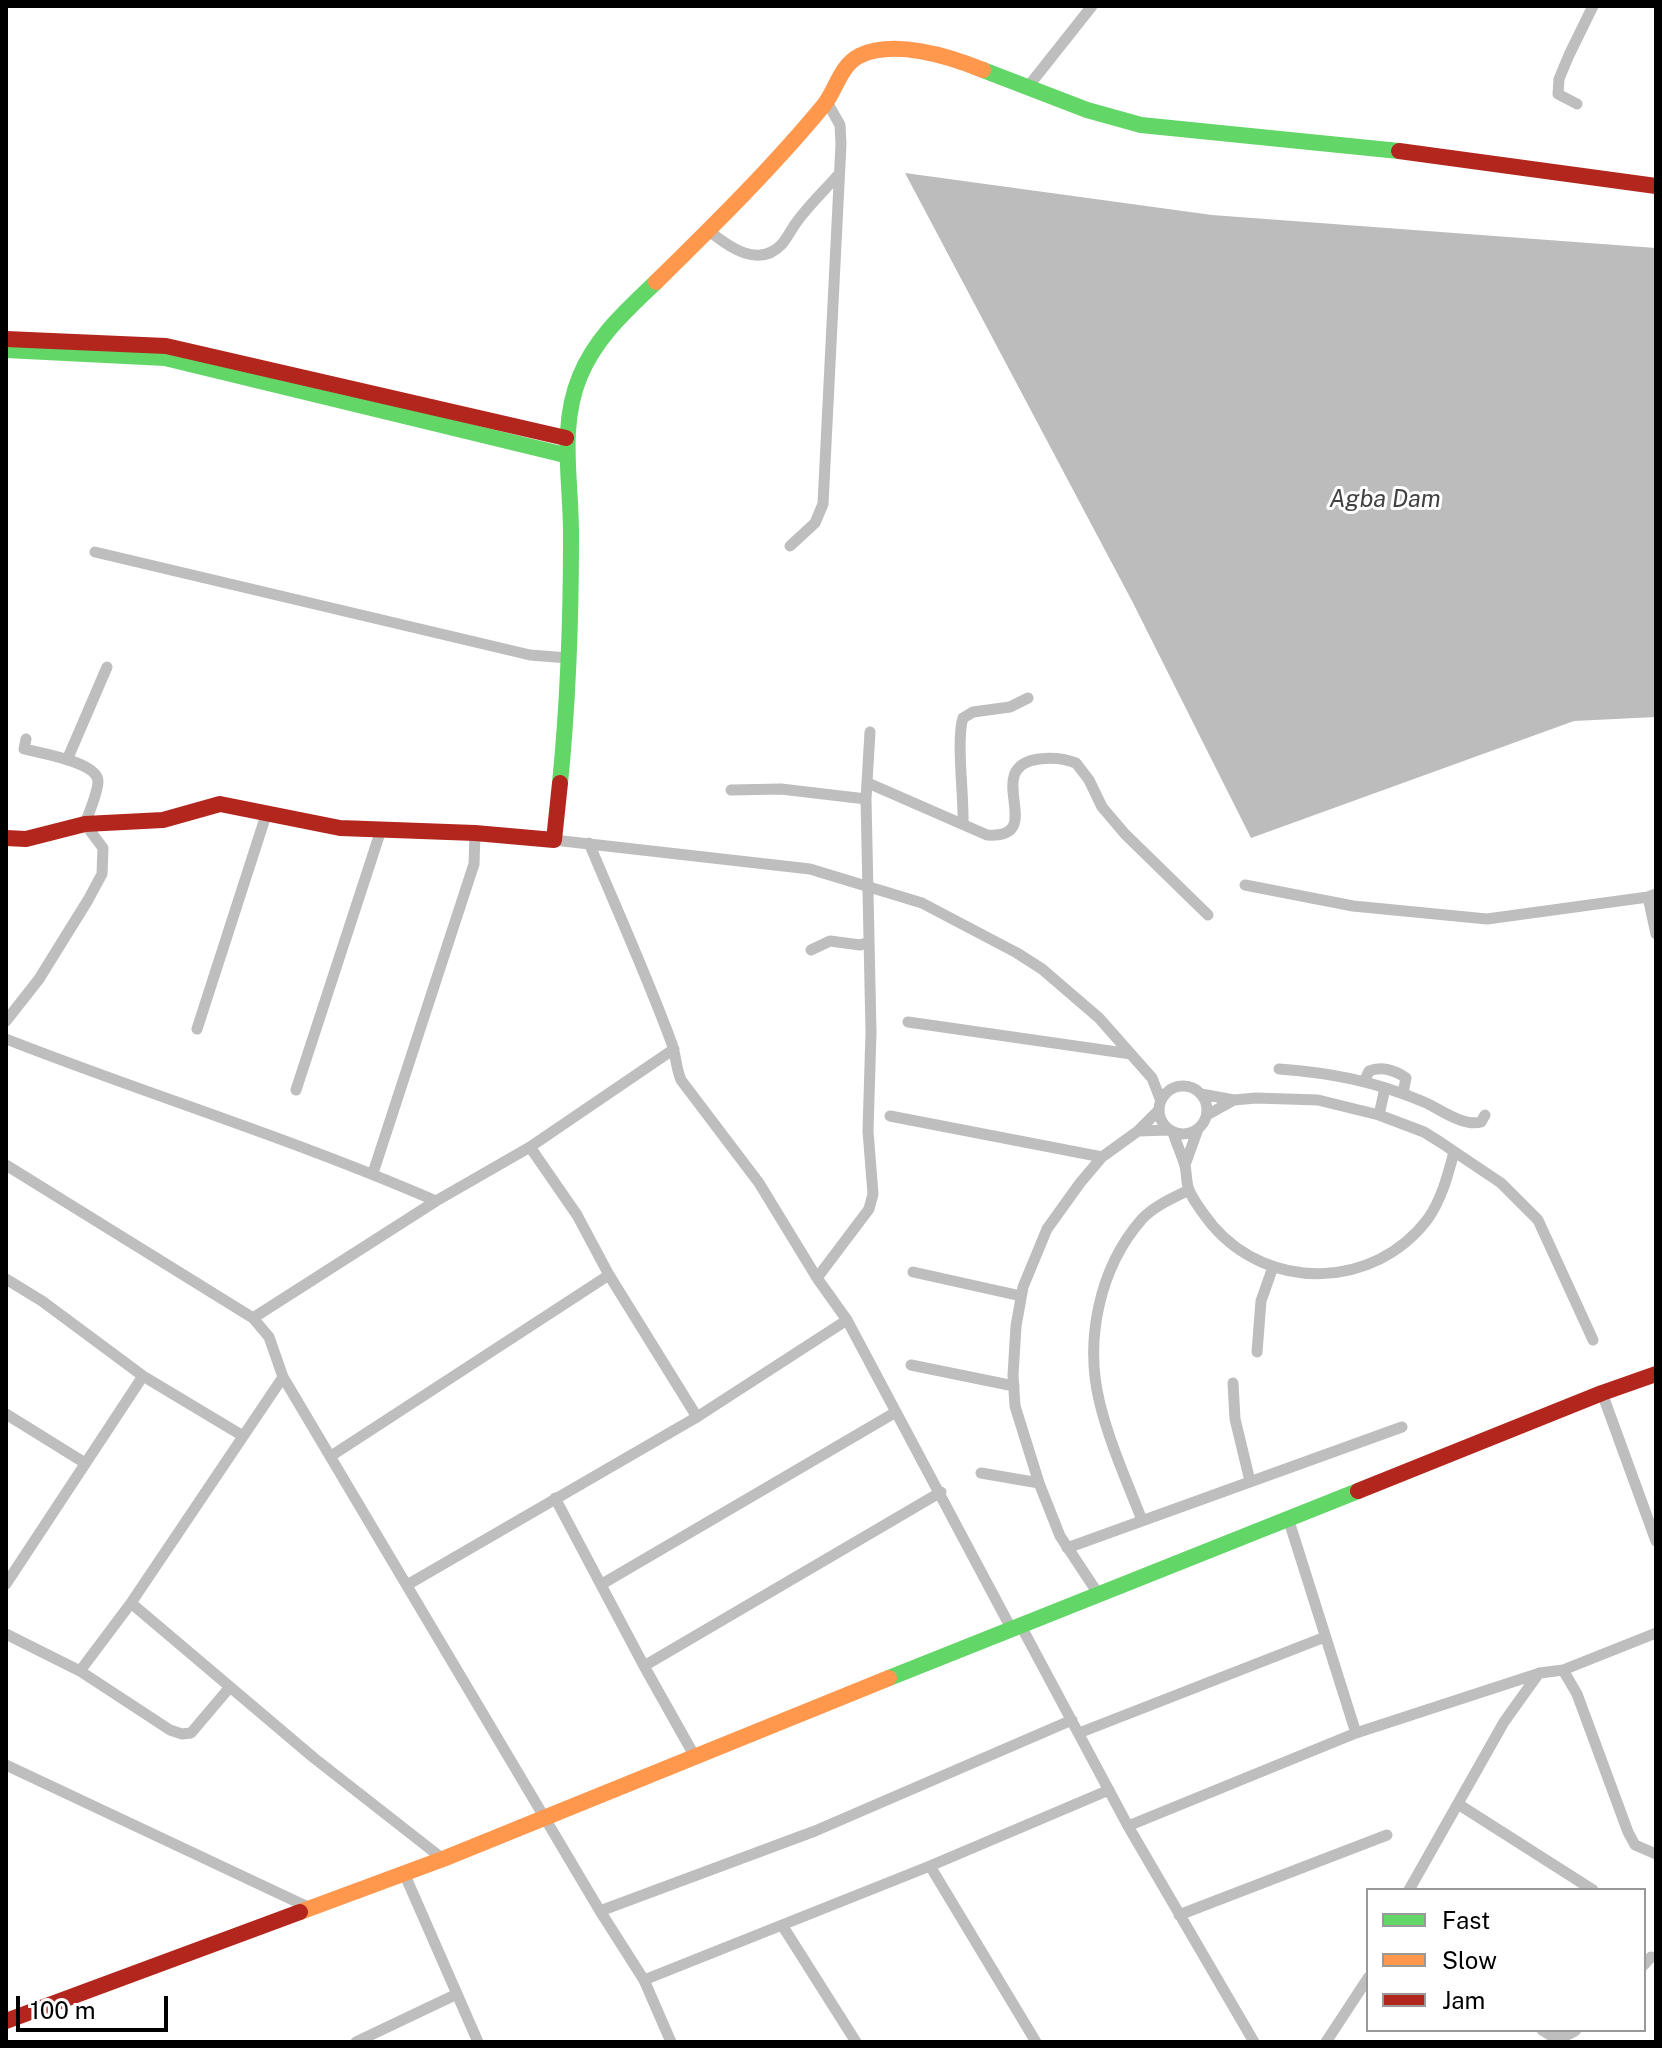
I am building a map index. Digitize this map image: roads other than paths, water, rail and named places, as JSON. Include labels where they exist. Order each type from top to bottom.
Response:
[{"type":"street","points":[[1027,88],[1092,6]]},
{"type":"street","points":[[1577,104],[1558,94],[1559,79],[1593,6]]},
{"type":"street","points":[[554,840],[568,658],[571,522],[565,446],[571,400],[586,358],[610,328],[709,231],[827,102],[845,69],[855,58],[872,51],[915,50],[961,61],[1002,75],[1027,88],[1120,121],[1141,125],[1435,155],[1656,186]]},
{"type":"street","points":[[790,546],[815,523],[823,504],[840,125],[827,102]]},
{"type":"street","points":[[709,231],[730,248],[744,253],[760,256],[772,253],[838,175]]},
{"type":"street","points":[[6,339],[166,346],[565,446]]},
{"type":"street","points":[[6,350],[165,358],[565,446]]},
{"type":"street","points":[[95,552],[530,655],[568,658]]},
{"type":"street","points":[[67,760],[107,667]]},
{"type":"street","points":[[963,823],[960,729],[963,718],[973,712],[1010,707],[1028,698]]},
{"type":"street","points":[[817,1278],[869,1209],[873,1194],[868,1131],[871,1032],[866,799],[870,732]]},
{"type":"street","points":[[26,739],[24,749],[85,766],[95,773],[98,782],[85,824]]},
{"type":"street","points":[[868,783],[987,835],[1002,836],[1009,833],[1014,824],[1016,767],[1022,762],[1036,759],[1065,758],[1076,763],[1102,807],[1125,834],[1208,915]]},
{"type":"street","points":[[731,790],[781,789],[866,799]]},
{"type":"street","points":[[6,838],[26,839],[85,824],[163,820],[220,804],[340,828],[475,833],[810,869],[922,903],[1042,969],[1099,1018],[1152,1078],[1162,1121],[1171,1131],[1185,1165],[1189,1190],[1214,1227],[1234,1245],[1273,1267],[1297,1274],[1339,1273],[1370,1263],[1400,1248],[1428,1219],[1446,1182],[1454,1152]]},
{"type":"street","points":[[197,1029],[267,812]]},
{"type":"street","points":[[6,1021],[39,979],[102,874],[103,848],[85,824]]},
{"type":"street","points":[[296,1090],[381,830]]},
{"type":"street","points":[[373,1173],[474,864],[475,833]]},
{"type":"street","points":[[589,843],[674,1049],[681,1080],[759,1183],[817,1278],[847,1320],[1016,1628],[1072,1720],[1128,1826],[1254,2042]]},
{"type":"street","points":[[1245,885],[1353,906],[1487,919],[1652,896],[1656,934]]},
{"type":"street","points":[[811,950],[830,941],[860,945],[869,942]]},
{"type":"street","points":[[908,1022],[1131,1054]]},
{"type":"street","points":[[6,1039],[108,1079],[373,1173],[436,1201]]},
{"type":"street","points":[[253,1318],[436,1201],[530,1147],[674,1049]]},
{"type":"street","points":[[1279,1069],[1365,1080],[1403,1093],[1467,1123],[1481,1122],[1485,1115]]},
{"type":"street","points":[[1365,1080],[1369,1071],[1374,1069],[1396,1072],[1406,1078],[1403,1093]]},
{"type":"street","points":[[1152,1078],[1175,1088],[1192,1088],[1201,1094],[1234,1100],[1318,1100],[1379,1115],[1424,1132],[1501,1183],[1538,1220],[1593,1340]]},
{"type":"street","points":[[1099,1595],[1067,1548],[1039,1483],[1015,1406],[1016,1326],[1021,1296],[1047,1229],[1102,1157],[1138,1131],[1175,1088]]},
{"type":"street","points":[[1379,1115],[1385,1088]]},
{"type":"street","points":[[1201,1094],[1207,1115]]},
{"type":"street","points":[[1185,1165],[1198,1129],[1207,1115],[1234,1100]]},
{"type":"street","points":[[890,1116],[1102,1157]]},
{"type":"street","points":[[1138,1131],[1183,1134],[1198,1129]]},
{"type":"street","points":[[530,1147],[577,1215],[609,1275],[697,1417]]},
{"type":"street","points":[[6,1165],[253,1318],[269,1337],[283,1377],[644,1980],[671,2042]]},
{"type":"street","points":[[1142,1520],[1100,1405],[1095,1375],[1095,1341],[1102,1289],[1116,1254],[1143,1217],[1189,1190]]},
{"type":"street","points":[[1257,1352],[1261,1301],[1273,1267]]},
{"type":"street","points":[[913,1272],[1021,1296]]},
{"type":"street","points":[[331,1456],[609,1275]]},
{"type":"street","points":[[6,1279],[42,1301],[143,1376],[243,1436]]},
{"type":"street","points":[[407,1585],[697,1417],[847,1320]]},
{"type":"street","points":[[911,1365],[1014,1386]]},
{"type":"street","points":[[6,2021],[443,1859],[694,1755],[1656,1374]]},
{"type":"street","points":[[6,1584],[143,1376]]},
{"type":"street","points":[[80,1671],[131,1603],[283,1377]]},
{"type":"street","points":[[1233,1383],[1235,1419],[1250,1481]]},
{"type":"street","points":[[1602,1393],[1656,1541]]},
{"type":"street","points":[[602,1584],[896,1412]]},
{"type":"street","points":[[6,1414],[85,1463]]},
{"type":"street","points":[[1067,1548],[1402,1427]]},
{"type":"street","points":[[981,1473],[1039,1483]]},
{"type":"street","points":[[644,1666],[941,1492]]},
{"type":"street","points":[[555,1498],[694,1755]]},
{"type":"street","points":[[1288,1518],[1356,1733]]},
{"type":"street","points":[[131,1603],[314,1758],[443,1859]]},
{"type":"street","points":[[1128,1826],[1356,1733],[1540,1673],[1563,1670],[1656,1633]]},
{"type":"street","points":[[6,1634],[80,1671],[170,1730],[182,1734],[191,1733],[230,1687]]},
{"type":"street","points":[[1079,1733],[1325,1637]]},
{"type":"street","points":[[1563,1670],[1577,1694],[1635,1845],[1656,1854]]},
{"type":"street","points":[[1410,1888],[1504,1722],[1540,1673]]},
{"type":"street","points":[[600,1911],[815,1831],[1072,1720]]},
{"type":"street","points":[[6,1765],[310,1908]]},
{"type":"street","points":[[644,1980],[930,1866],[1109,1790]]},
{"type":"street","points":[[1458,1804],[1590,1888]]},
{"type":"street","points":[[1179,1915],[1387,1835]]},
{"type":"street","points":[[930,1866],[1036,2042]]},
{"type":"street","points":[[404,1873],[478,2042]]},
{"type":"street","points":[[782,1925],[856,2042]]},
{"type":"street","points":[[1326,2042],[1366,1981]]},
{"type":"street","points":[[356,2042],[457,1994]]},
{"type":"water","name":"Agba Dam","points":[[905,173],[1212,215],[1656,248],[1656,717],[1574,721],[1251,838],[1132,601]]}]
